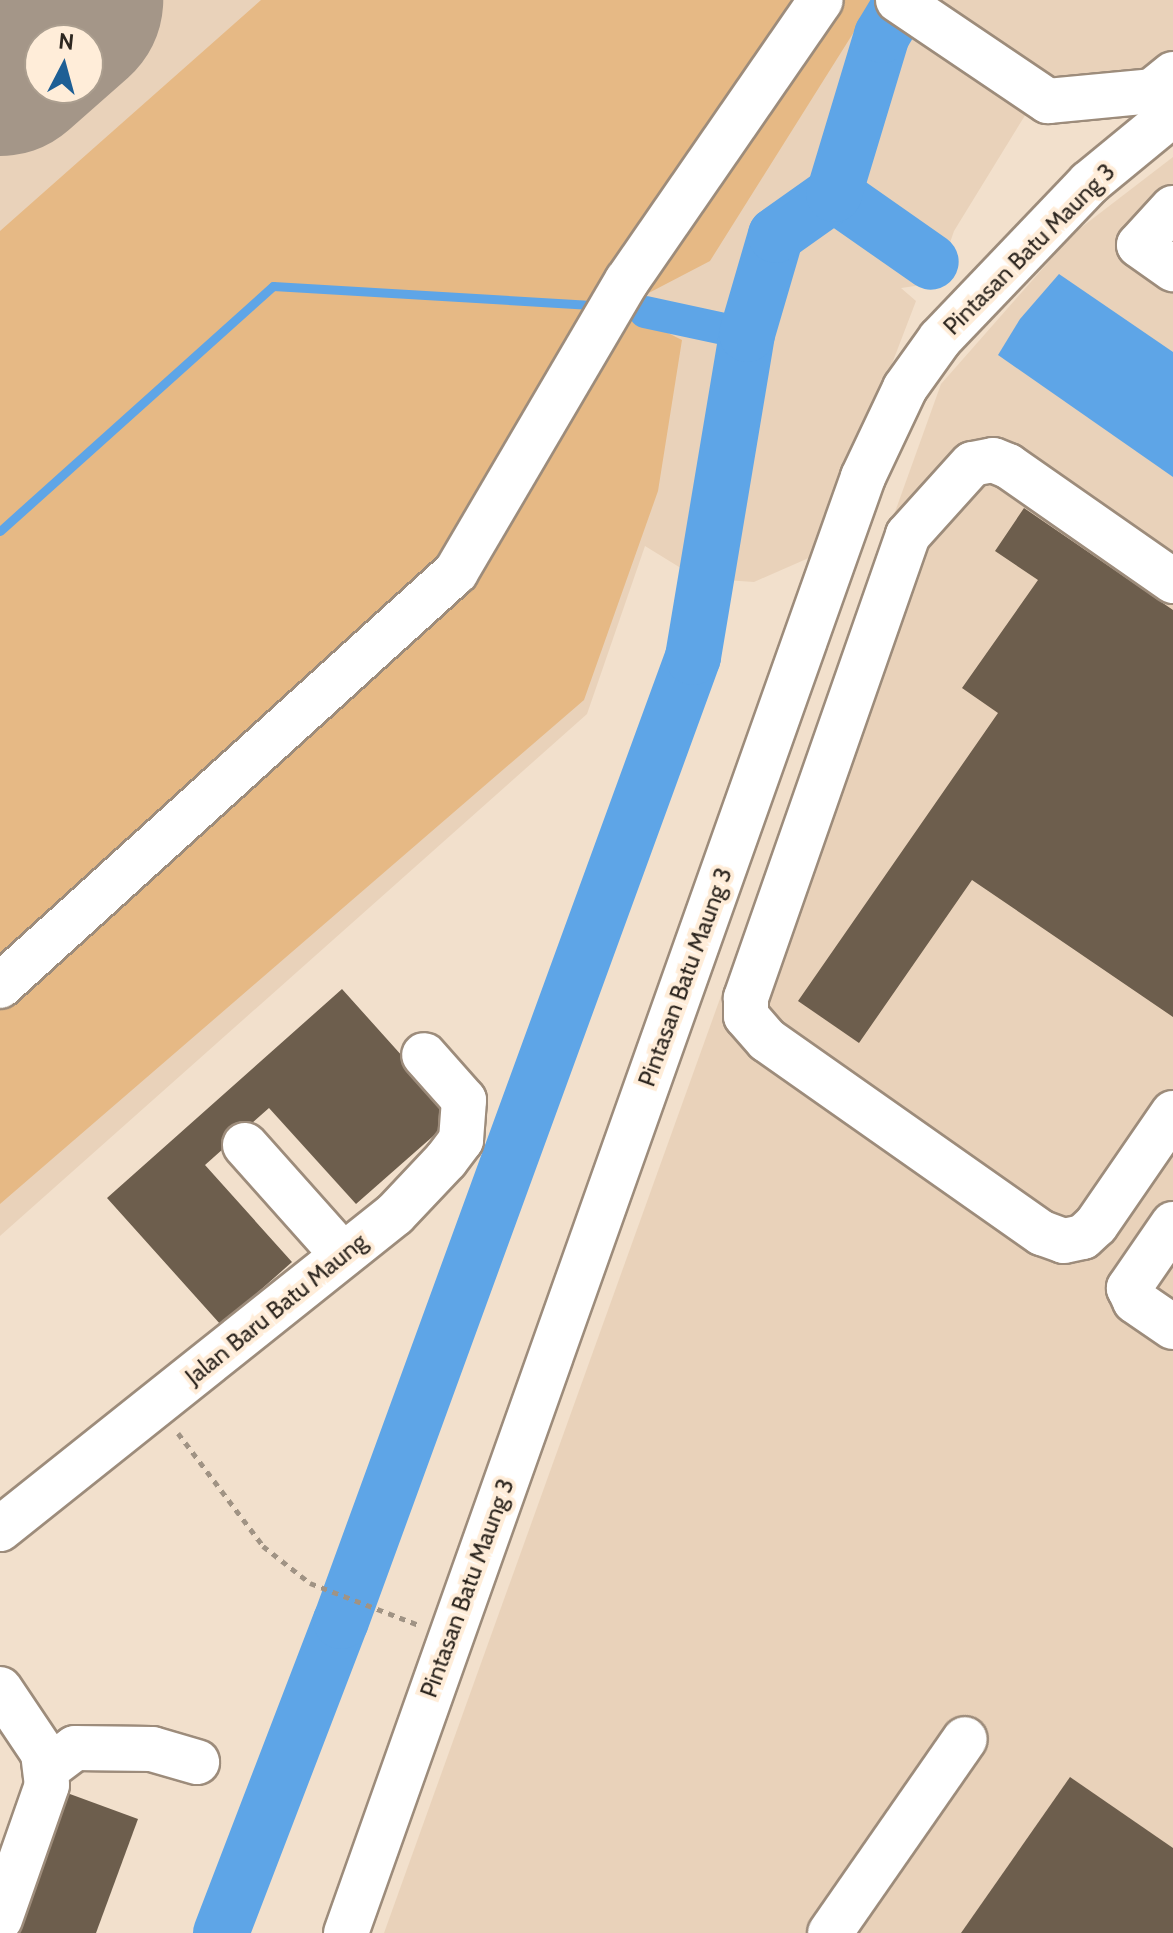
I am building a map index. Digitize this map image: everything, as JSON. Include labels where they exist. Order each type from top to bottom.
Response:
[{"type":"street","points":[[0,986],[456,572],[627,281],[821,0]]},
{"type":"street","points":[[898,0],[1048,101],[1152,91],[1173,74]]},
{"type":"street","name":"Pintasan Batu Maung 3","points":[[346,1933],[863,477],[905,388],[940,339],[1008,263],[1089,183],[1173,114]]},
{"type":"street","points":[[1173,208],[1139,245],[1173,269]]},
{"type":"street","points":[[1173,581],[1008,466],[993,460],[972,464],[908,535],[746,998],[746,1016],[767,1040],[1042,1233],[1064,1241],[1083,1237],[1096,1225],[1173,1113]]},
{"type":"street","name":"Jalan Baru Batu Maung","points":[[0,1529],[395,1214],[461,1140],[464,1100],[424,1055]]},
{"type":"street","points":[[245,1145],[343,1255]]},
{"type":"street","points":[[1173,1224],[1129,1288],[1135,1301],[1173,1327]]},
{"type":"street","points":[[0,1689],[43,1753],[47,1769],[42,1803],[0,1919]]},
{"type":"street","points":[[830,1933],[965,1739]]},
{"type":"street","points":[[47,1769],[75,1748],[152,1749],[197,1762]]},
{"type":"path","points":[[156,1404],[263,1546],[310,1583],[450,1637]]},
{"type":"shaded area","points":[[0,0],[1173,0],[1173,88],[1032,104],[954,231],[936,283],[901,288],[916,301],[839,502],[811,557],[754,582],[697,578],[645,546],[587,714],[0,1236]]},
{"type":"shaded area","points":[[261,0],[874,0],[710,261],[618,309],[645,312],[660,329],[682,340],[658,491],[584,700],[0,1204],[0,231]]},
{"type":"shaded area","points":[[1173,157],[1173,1933],[384,1933],[941,384],[1074,233]]},
{"type":"water","points":[[1059,274],[1173,352],[1173,477],[998,355],[1020,319]]},
{"type":"building","points":[[1024,508],[1173,610],[1173,1017],[972,880],[859,1043],[798,1001],[998,713],[962,688],[1038,580],[995,551]]},
{"type":"building","points":[[342,989],[456,1116],[356,1204],[269,1108],[205,1165],[292,1262],[221,1325],[107,1198]]},
{"type":"building","points":[[1070,1777],[1173,1848],[1173,1933],[961,1933]]},
{"type":"building","points":[[59,1790],[138,1819],[96,1933],[6,1933]]},
{"type":"waterway","points":[[221,1933],[341,1621],[693,657],[747,334],[776,235],[834,194],[882,35],[895,13]]},
{"type":"waterway","points":[[834,194],[931,262]]},
{"type":"waterway","points":[[0,531],[273,286],[595,305]]},
{"type":"waterway","points":[[645,312],[747,334]]},
{"type":"runway","points":[[0,52],[59,0]]}]
